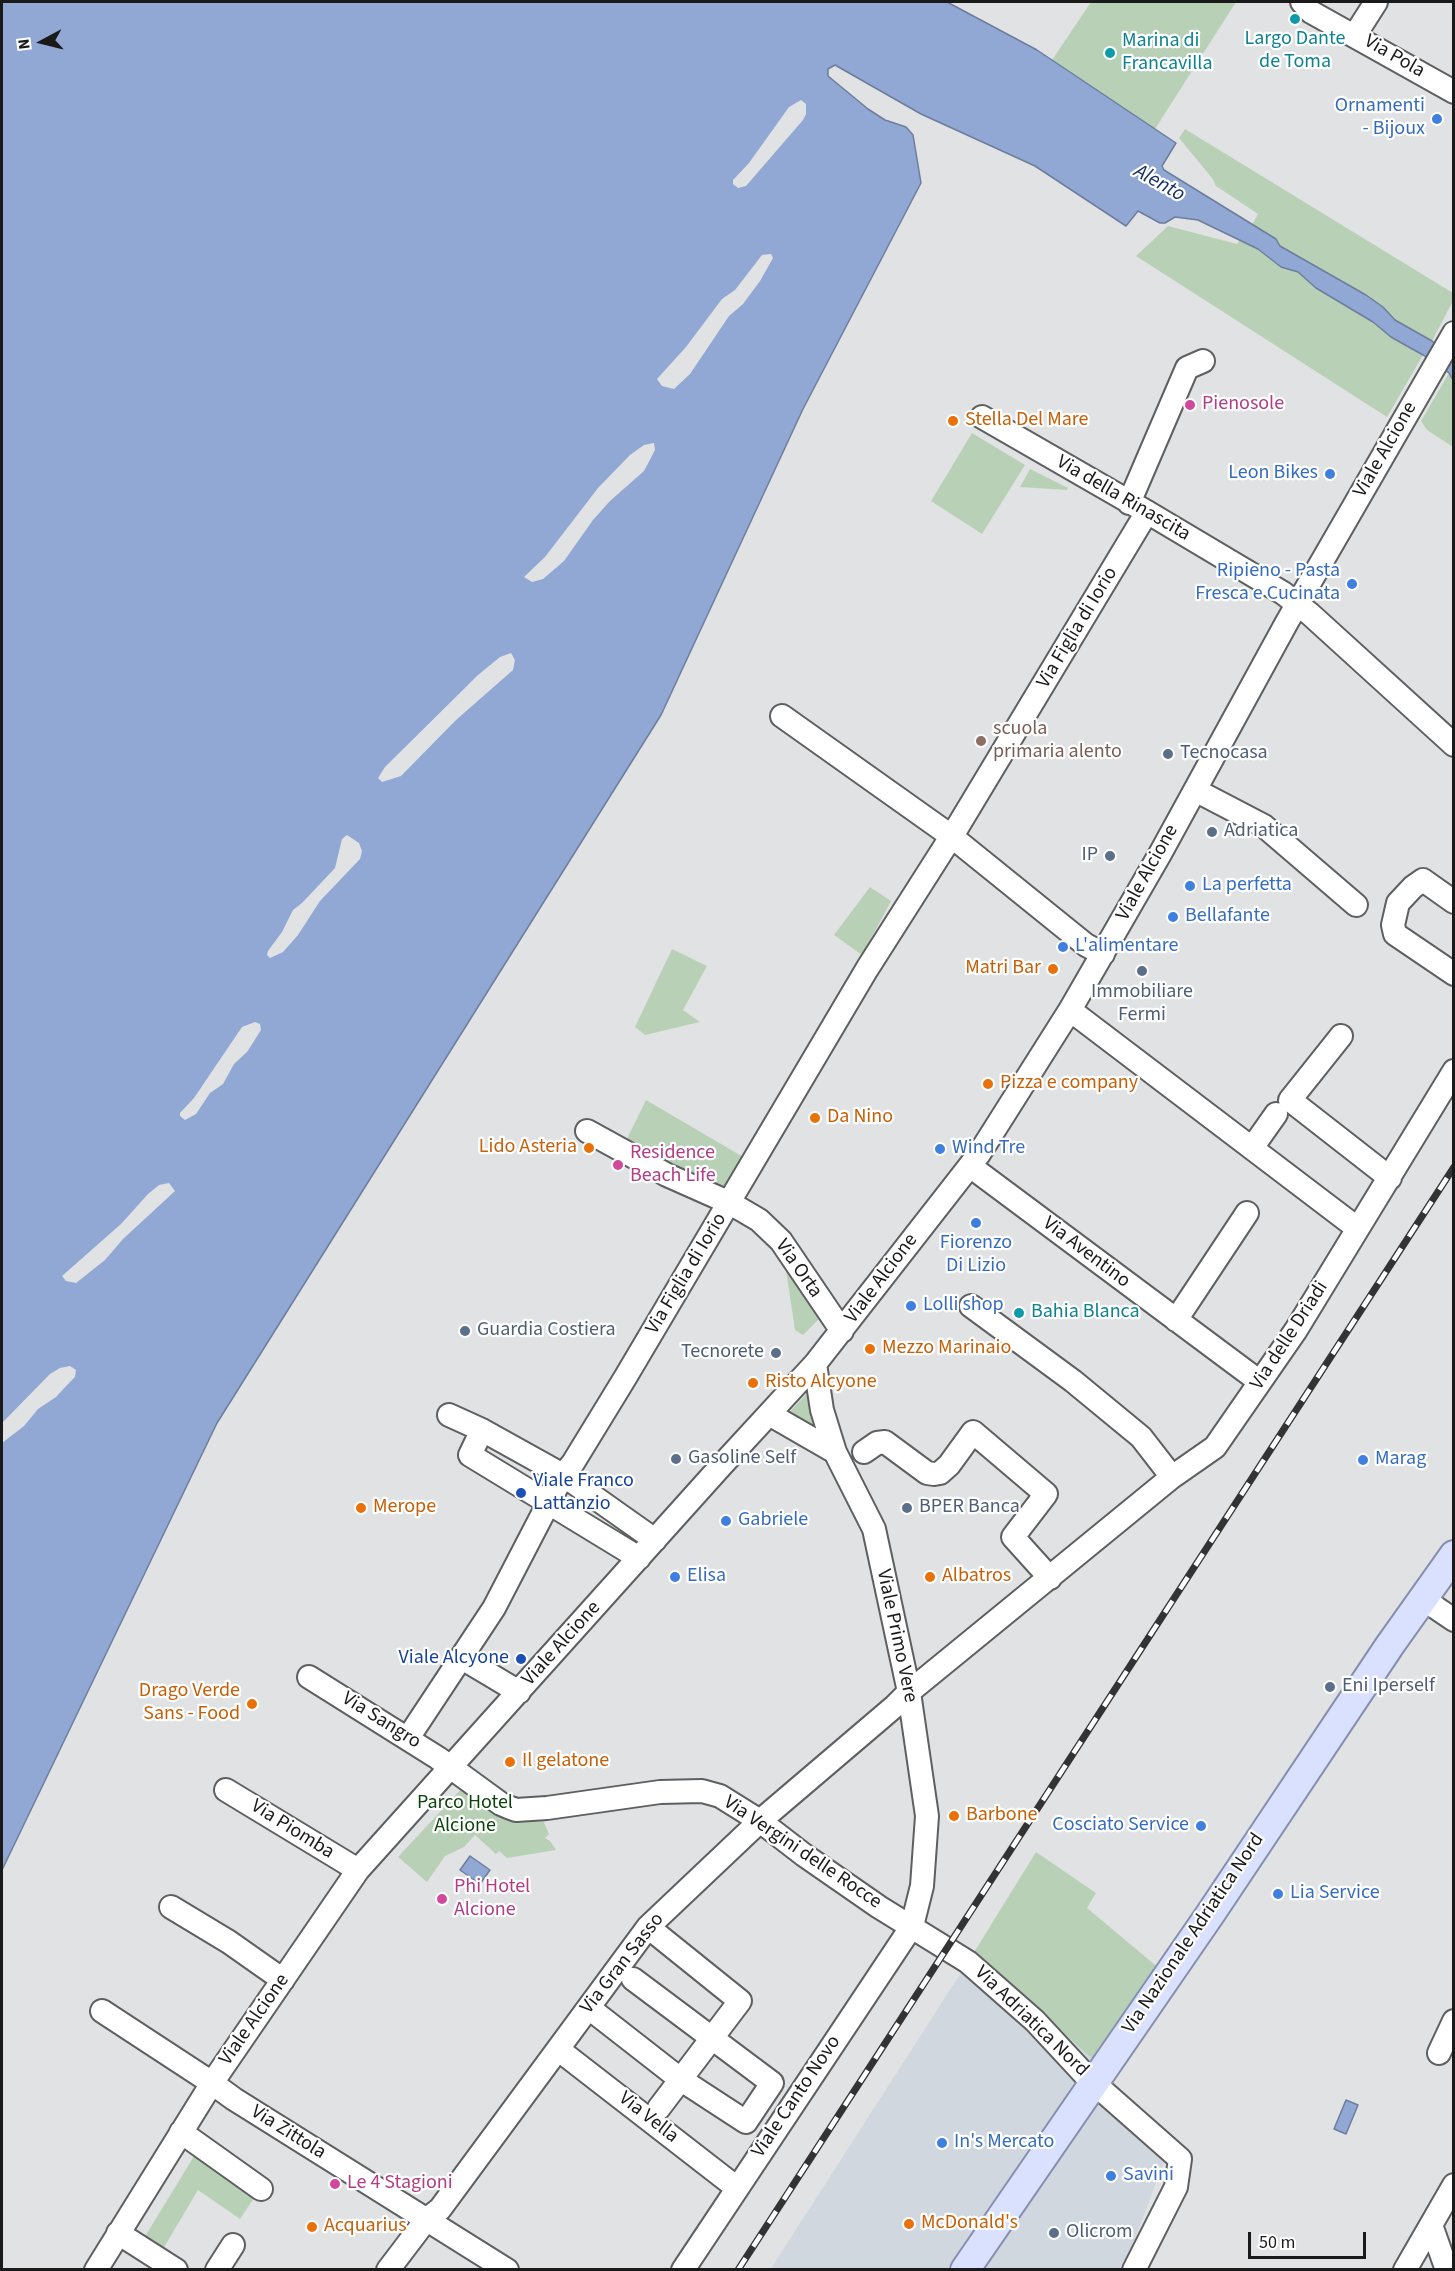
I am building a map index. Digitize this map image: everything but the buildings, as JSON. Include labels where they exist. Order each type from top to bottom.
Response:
[{"type":"main road","name":"Via Nazionale Adriatica Nord","points":[[965,2270],[1454,1555]]},
{"type":"street","points":[[1355,35],[1376,2]]},
{"type":"street","name":"Via Pola","points":[[1303,3],[1311,12],[1454,92]]},
{"type":"street","name":"Viale Alcione","points":[[96,2270],[212,2083],[358,1870],[815,1364],[970,1166],[1070,1011],[1297,604],[1454,333]]},
{"type":"street","name":"Via Figlia di Iorio","points":[[408,1738],[494,1608],[563,1475],[573,1463],[730,1203],[862,978],[951,836],[1135,505],[1187,368],[1203,361]]},
{"type":"street","name":"Via della Rinascita","points":[[982,417],[1135,505],[1297,604],[1454,745]]},
{"type":"street","points":[[782,716],[951,836],[1086,945],[1102,954]]},
{"type":"street","points":[[1195,790],[1264,826],[1356,906]]},
{"type":"street","points":[[1454,902],[1423,880],[1398,903],[1393,925],[1395,934],[1454,974]]},
{"type":"street","points":[[1070,1011],[1357,1228]]},
{"type":"street","points":[[1341,1036],[1290,1101],[1389,1178]]},
{"type":"street","name":"Via delle Driadi","points":[[909,1692],[1172,1477],[1215,1447],[1296,1330],[1454,1071]]},
{"type":"street","points":[[1252,1148],[1276,1114]]},
{"type":"street","name":"Via Orta","points":[[587,1131],[667,1175],[730,1203],[759,1220],[781,1241],[842,1332]]},
{"type":"street","name":"Via Aventino","points":[[970,1166],[1260,1382]]},
{"type":"street","points":[[1176,1320],[1247,1213]]},
{"type":"street","points":[[971,1306],[1073,1382],[1141,1437],[1172,1477]]},
{"type":"street","name":"Viale Primo Vere","points":[[815,1364],[822,1410],[835,1452],[874,1529],[909,1692],[927,1816],[922,1886],[912,1926]]},
{"type":"street","points":[[768,1414],[835,1452]]},
{"type":"street","points":[[448,1415],[482,1430],[563,1475],[655,1540]]},
{"type":"street","points":[[482,1430],[470,1455],[549,1501],[639,1558]]},
{"type":"street","points":[[864,1452],[872,1446],[885,1442],[927,1473],[940,1473],[949,1465],[973,1432],[1046,1494],[1013,1538],[1050,1578]]},
{"type":"street","points":[[1423,1599],[1454,1620]]},
{"type":"street","points":[[465,1652],[519,1692]]},
{"type":"street","name":"Via Sangro","points":[[309,1677],[452,1767]]},
{"type":"street","name":"Via Gran Sasso","points":[[388,2270],[426,2220],[440,2208],[559,2050],[648,1926],[760,1821],[909,1692]]},
{"type":"street","name":"Via Vergini delle Rocce","points":[[452,1767],[501,1804],[516,1810],[547,1808],[660,1792],[702,1791],[720,1796],[760,1821],[879,1907],[968,1962]]},
{"type":"street","name":"Via Piomba","points":[[226,1790],[358,1870]]},
{"type":"street","points":[[171,1907],[229,1942],[283,1980]]},
{"type":"street","points":[[648,1926],[740,2001],[713,2040],[659,2108]]},
{"type":"street","name":"Viale Canto Novo","points":[[683,2270],[912,1926]]},
{"type":"street","name":"Via Adriatica Nord","points":[[968,1962],[1035,2021],[1093,2082],[1180,2159],[1176,2187],[1134,2270]]},
{"type":"street","points":[[589,2008],[680,2079],[746,2122],[772,2082],[633,1979]]},
{"type":"street","name":"Via Zittola","points":[[102,2011],[234,2099],[507,2270]]},
{"type":"street","points":[[1439,2053],[1454,2021]]},
{"type":"street","name":"Via Vella","points":[[559,2050],[737,2187]]},
{"type":"street","points":[[181,2132],[261,2189]]},
{"type":"street","points":[[1405,2270],[1454,2185]]},
{"type":"street","points":[[1431,2225],[1447,2270]]},
{"type":"street","points":[[118,2233],[176,2270]]},
{"type":"street","points":[[218,2270],[233,2245]]},
{"type":"shaded area","points":[[973,1954],[1096,2062],[954,2269],[770,2270]]},
{"type":"shaded area","points":[[1097,2102],[1165,2159],[1130,2252],[1119,2269],[980,2270]]},
{"type":"green space","points":[[1091,2],[1236,2],[1155,129],[1052,60]]},
{"type":"green space","points":[[1185,129],[1453,293],[1453,301],[1432,341],[1395,320],[1383,307],[1280,246],[1276,239],[1252,225],[1258,214],[1216,186],[1179,138]]},
{"type":"green space","points":[[1168,226],[1237,244],[1240,240],[1258,249],[1281,267],[1298,272],[1316,288],[1423,355],[1387,417],[1136,256]]},
{"type":"green space","points":[[1449,373],[1453,380],[1453,447],[1427,430],[1421,421]]},
{"type":"green space","points":[[972,433],[1025,465],[982,534],[931,501]]},
{"type":"green space","points":[[1030,469],[1068,488],[1067,490],[1020,487]]},
{"type":"green space","points":[[870,887],[891,901],[862,955],[834,935]]},
{"type":"green space","points":[[672,949],[707,966],[683,1010],[700,1022],[645,1035],[635,1027]]},
{"type":"green space","points":[[646,1100],[745,1158],[721,1200],[623,1147]]},
{"type":"green space","points":[[786,1270],[821,1317],[803,1335],[795,1330]]},
{"type":"green space","points":[[814,1386],[820,1432],[783,1419]]},
{"type":"green space","name":"Parco Hotel Alcione","points":[[463,1787],[542,1818],[549,1834],[545,1838],[556,1850],[507,1858],[499,1851],[496,1854],[475,1835],[464,1847],[445,1856],[427,1882],[398,1857]]},
{"type":"green space","points":[[1036,1852],[1096,1893],[1087,1908],[1160,1969],[1096,2062],[973,1954]]},
{"type":"green space","points":[[199,2148],[256,2195],[240,2219],[198,2190],[160,2254],[141,2243]]},
{"type":"water","name":"Alento","points":[[2,2],[947,2],[1037,50],[1176,143],[1162,166],[1164,170],[1276,239],[1280,246],[1366,295],[1383,307],[1395,320],[1432,341],[1453,359],[1453,380],[1449,373],[1423,355],[1316,288],[1298,272],[1281,267],[1258,249],[1198,220],[1175,217],[1165,223],[1160,223],[1138,211],[1126,226],[1035,166],[921,114],[835,65],[828,69],[828,76],[868,109],[885,120],[906,127],[913,135],[921,183],[803,409],[661,715],[217,1423],[2,1870]]},
{"type":"water","points":[[470,1856],[490,1870],[480,1884],[460,1870]]},
{"type":"water","points":[[1346,2100],[1358,2105],[1346,2134],[1334,2129]]},
{"type":"pier","points":[[801,100],[806,104],[806,114],[803,120],[746,186],[738,188],[733,184],[733,180],[749,163],[789,107]]},
{"type":"pier","points":[[771,254],[773,258],[760,281],[743,304],[729,316],[690,374],[674,389],[662,386],[657,379],[686,347],[722,299],[735,290],[762,255]]},
{"type":"pier","points":[[654,443],[655,450],[644,471],[610,501],[593,520],[564,561],[543,579],[532,582],[524,577],[545,557],[598,488],[630,455],[644,445]]},
{"type":"pier","points":[[511,653],[515,660],[513,670],[456,720],[401,776],[382,782],[378,778],[385,767],[478,675],[500,657]]},
{"type":"pier","points":[[347,835],[359,843],[362,851],[360,859],[320,901],[298,935],[283,952],[270,958],[267,955],[268,951],[282,932],[293,910],[335,868],[342,839]]},
{"type":"pier","points":[[255,1022],[260,1024],[261,1030],[247,1052],[234,1064],[223,1084],[210,1093],[196,1114],[185,1120],[180,1113],[194,1098],[242,1027]]},
{"type":"pier","points":[[169,1183],[175,1191],[123,1239],[105,1260],[76,1283],[66,1281],[62,1276],[121,1224],[148,1194],[159,1185]]},
{"type":"pier","points":[[70,1366],[76,1370],[75,1377],[56,1397],[38,1409],[24,1426],[2,1443],[2,1423],[50,1374],[60,1368]]},
{"type":"railway","points":[[738,2270],[1454,1167]]},
{"type":"place","name":"Largo Dante de Toma","points":[[1295,19]]},
{"type":"place","name":"Marina di Francavilla","points":[[1110,53]]},
{"type":"place","name":"Ornamenti - Bijoux","points":[[1437,119]]},
{"type":"place","name":"Pienosole","points":[[1190,405]]},
{"type":"place","name":"Stella Del Mare","points":[[953,421]]},
{"type":"place","name":"Leon Bikes","points":[[1330,474]]},
{"type":"place","name":"Ripieno - Pasta Fresca e Cucinata","points":[[1352,584]]},
{"type":"place","name":"scuola primaria alento","points":[[981,741]]},
{"type":"place","name":"Tecnocasa","points":[[1168,754]]},
{"type":"place","name":"Adriatica","points":[[1212,832]]},
{"type":"place","name":"IP","points":[[1110,856]]},
{"type":"place","name":"La perfetta","points":[[1190,886]]},
{"type":"place","name":"Bellafante","points":[[1173,917]]},
{"type":"place","name":"L'alimentare","points":[[1063,947]]},
{"type":"place","name":"Matri Bar","points":[[1053,969]]},
{"type":"place","name":"Immobiliare Fermi","points":[[1142,971]]},
{"type":"place","name":"Pizza e company","points":[[988,1084]]},
{"type":"place","name":"Da Nino","points":[[815,1118]]},
{"type":"place","name":"Lido Asteria","points":[[589,1148]]},
{"type":"place","name":"Wind Tre","points":[[940,1149]]},
{"type":"place","name":"Residence Beach Life","points":[[618,1165]]},
{"type":"place","name":"Fiorenzo Di Lizio","points":[[976,1223]]},
{"type":"place","name":"Lolli shop","points":[[911,1306]]},
{"type":"place","name":"Bahia Blanca","points":[[1019,1313]]},
{"type":"place","name":"Guardia Costiera","points":[[465,1331]]},
{"type":"place","name":"Mezzo Marinaio","points":[[870,1349]]},
{"type":"place","name":"Tecnorete","points":[[776,1353]]},
{"type":"place","name":"Risto Alcyone","points":[[753,1383]]},
{"type":"place","name":"Gasoline Self","points":[[676,1459]]},
{"type":"place","name":"Marag","points":[[1363,1460]]},
{"type":"place","name":"Viale Franco Lattanzio","points":[[521,1493]]},
{"type":"place","name":"Merope","points":[[361,1508]]},
{"type":"place","name":"BPER Banca","points":[[907,1508]]},
{"type":"place","name":"Gabriele","points":[[726,1521]]},
{"type":"place","name":"Elisa","points":[[675,1577]]},
{"type":"place","name":"Albatros","points":[[930,1577]]},
{"type":"place","name":"Viale Alcyone","points":[[521,1659]]},
{"type":"place","name":"Eni Iperself","points":[[1330,1687]]},
{"type":"place","name":"Drago Verde Sans - Food","points":[[252,1704]]},
{"type":"place","name":"Il gelatone","points":[[510,1762]]},
{"type":"place","name":"Barbone","points":[[954,1816]]},
{"type":"place","name":"Cosciato Service","points":[[1201,1826]]},
{"type":"place","name":"Lia Service","points":[[1278,1894]]},
{"type":"place","name":"Phi Hotel Alcione","points":[[442,1899]]},
{"type":"place","name":"In's Mercato","points":[[942,2143]]},
{"type":"place","name":"Savini","points":[[1111,2176]]},
{"type":"place","name":"Le 4 Stagioni","points":[[335,2184]]},
{"type":"place","name":"McDonald's","points":[[909,2224]]},
{"type":"place","name":"Acquarius","points":[[312,2227]]},
{"type":"place","name":"Olicrom","points":[[1054,2233]]}]
